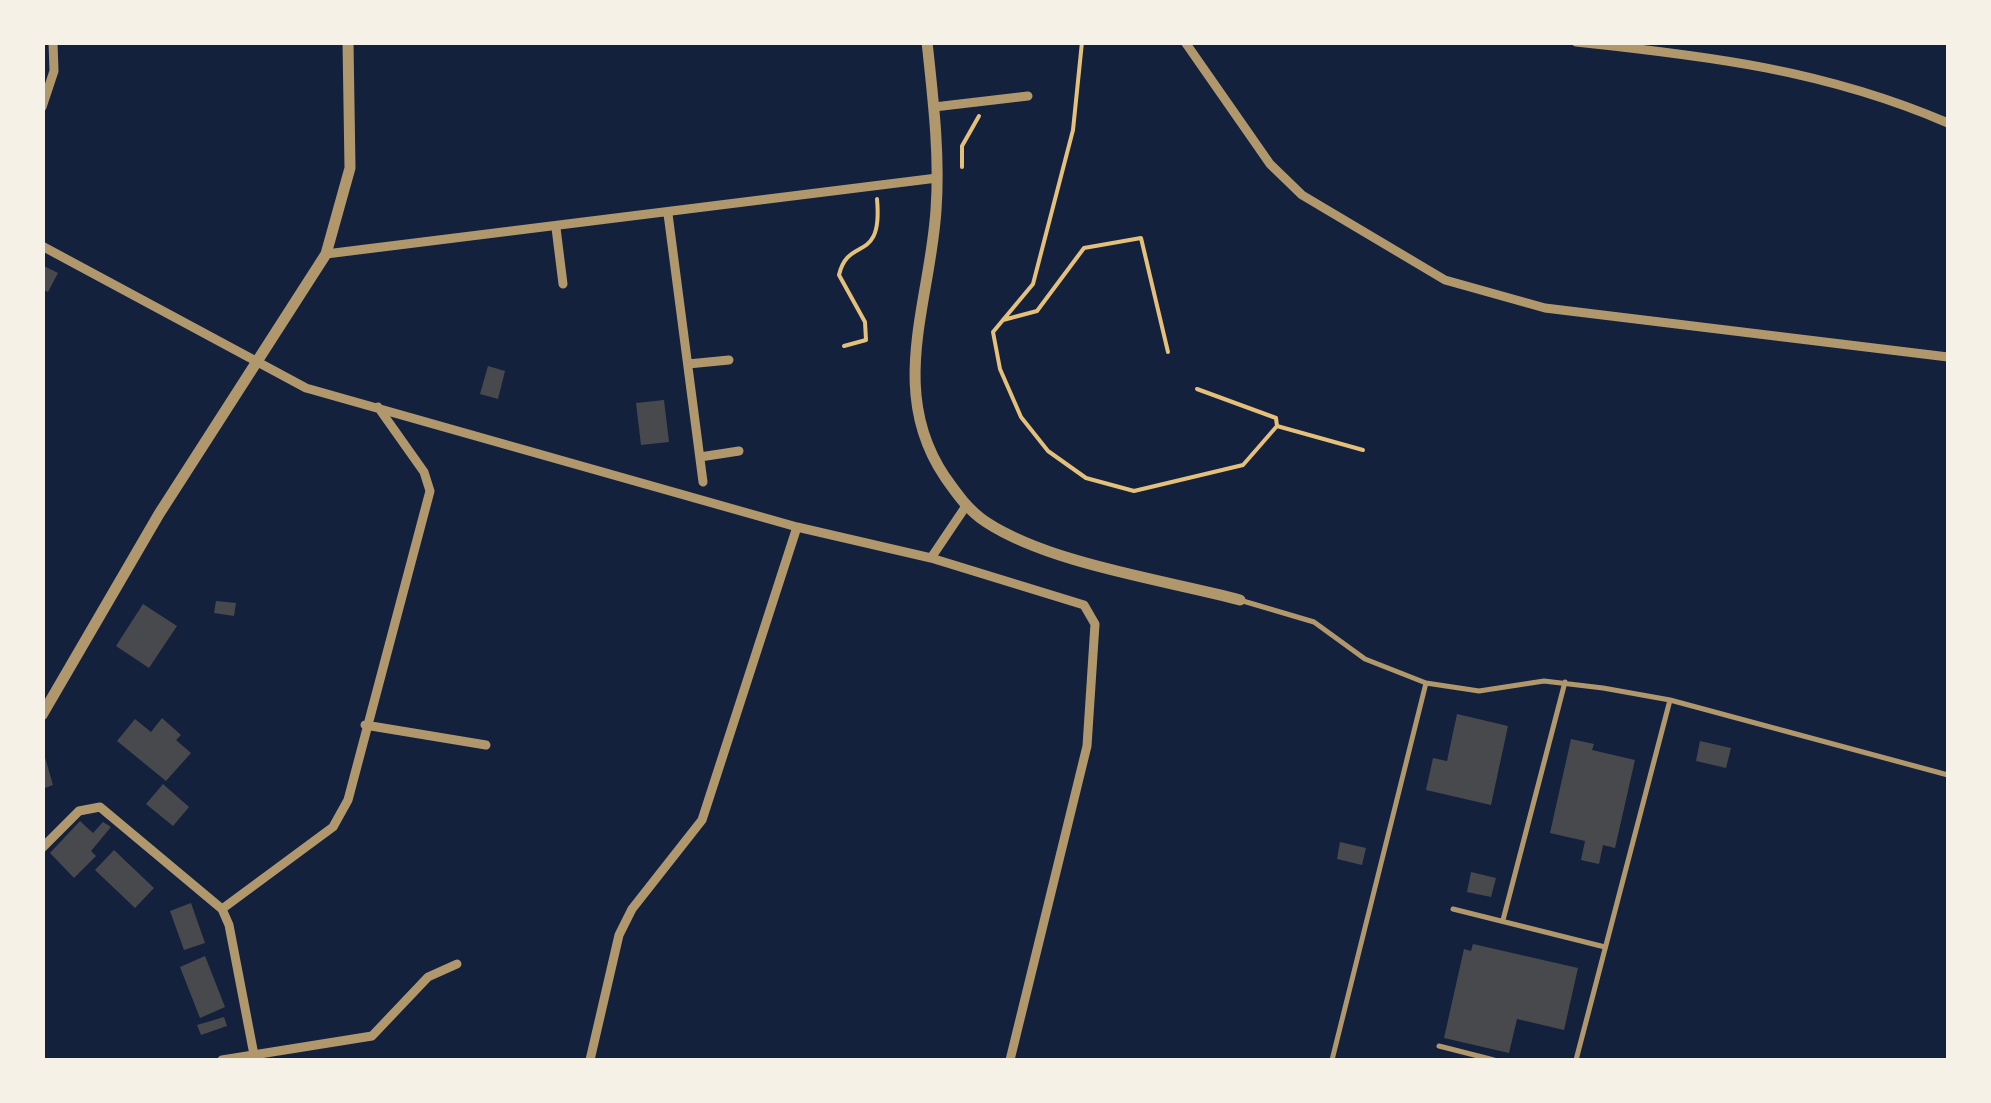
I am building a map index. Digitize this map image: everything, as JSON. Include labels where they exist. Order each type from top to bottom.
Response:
[{"type":"street","points":[[42,107],[54,71],[52,42]]},
{"type":"street","points":[[42,716],[159,514],[260,363],[326,254],[350,168],[348,42]]},
{"type":"street","points":[[927,42],[934,107],[936,214],[912,362],[914,400],[927,446],[966,506],[988,523],[1043,548],[1240,600]]},
{"type":"street","points":[[1185,42],[1270,164],[1302,195],[1446,280],[1545,308],[1948,357]]},
{"type":"street","points":[[1576,42],[1728,59],[1804,75],[1859,87],[1948,123]]},
{"type":"street","points":[[934,107],[1028,96]]},
{"type":"street","points":[[326,254],[936,178]]},
{"type":"street","points":[[668,214],[703,482]]},
{"type":"street","points":[[556,228],[564,284]]},
{"type":"street","points":[[42,246],[296,384],[796,527],[931,558],[1084,606],[1095,624],[1087,746],[1010,1060]]},
{"type":"street","points":[[688,364],[729,360]]},
{"type":"street","points":[[222,910],[333,827],[348,800],[430,491],[424,472],[383,420],[378,407]]},
{"type":"street","points":[[700,457],[740,451]]},
{"type":"street","points":[[931,558],[966,506]]},
{"type":"street","points":[[590,1060],[619,934],[632,909],[702,820],[796,527]]},
{"type":"street","points":[[365,725],[486,745]]},
{"type":"street","points":[[42,848],[78,811],[100,807],[222,910],[230,925],[255,1057]]},
{"type":"street","points":[[222,1060],[372,1036],[428,977],[457,964]]},
{"type":"lane","points":[[1240,600],[1314,622],[1365,659],[1426,683],[1478,691],[1530,682],[1565,682],[1670,700],[1948,775]]},
{"type":"lane","points":[[1503,920],[1565,682]]},
{"type":"lane","points":[[1332,1060],[1426,683]]},
{"type":"lane","points":[[1576,1060],[1670,700]]},
{"type":"lane","points":[[1452,909],[1605,947]]},
{"type":"lane","points":[[1439,1046],[1494,1060]]},
{"type":"path","points":[[1082,42],[1074,130],[1034,284],[993,332],[992,344],[1021,417],[1048,452],[1086,478],[1134,491],[1244,466],[1277,426],[1276,418],[1197,389]]},
{"type":"path","points":[[962,167],[962,146],[977,124],[981,101]]},
{"type":"path","points":[[844,346],[866,340],[865,322],[839,275],[845,261],[876,237],[880,228],[876,186]]},
{"type":"path","points":[[1003,320],[1037,312],[1084,248],[1142,238],[1168,352]]},
{"type":"path","points":[[1277,426],[1363,450]]},
{"type":"building","points":[[42,265],[58,273],[48,292],[42,289]]},
{"type":"building","points":[[488,366],[505,371],[498,399],[480,394]]},
{"type":"building","points":[[664,400],[669,442],[641,445],[636,403]]},
{"type":"building","points":[[216,601],[236,603],[234,616],[214,613]]},
{"type":"building","points":[[143,604],[177,626],[149,668],[116,646]]},
{"type":"building","points":[[1457,714],[1508,726],[1491,805],[1426,790],[1433,758],[1447,761]]},
{"type":"building","points":[[162,718],[181,735],[176,740],[191,753],[166,781],[117,741],[135,719],[151,732]]},
{"type":"building","points":[[1571,739],[1594,744],[1592,750],[1635,760],[1615,848],[1603,845],[1599,864],[1581,860],[1585,841],[1550,833]]},
{"type":"building","points":[[1700,741],[1731,748],[1726,768],[1696,761]]},
{"type":"building","points":[[42,747],[53,785],[42,789]]},
{"type":"building","points":[[163,784],[189,807],[173,826],[146,804]]},
{"type":"building","points":[[80,821],[93,833],[103,822],[111,827],[91,851],[96,856],[74,878],[50,853]]},
{"type":"building","points":[[1340,842],[1366,848],[1362,865],[1337,859]]},
{"type":"building","points":[[114,850],[154,888],[135,908],[95,870]]},
{"type":"building","points":[[1471,872],[1496,878],[1491,897],[1467,892]]},
{"type":"building","points":[[191,903],[205,943],[184,950],[170,911]]},
{"type":"building","points":[[1473,944],[1578,968],[1564,1030],[1517,1019],[1509,1053],[1444,1038],[1464,949],[1471,951]]},
{"type":"building","points":[[205,956],[225,1007],[200,1018],[180,967]]},
{"type":"building","points":[[224,1017],[227,1026],[201,1035],[197,1025]]}]
